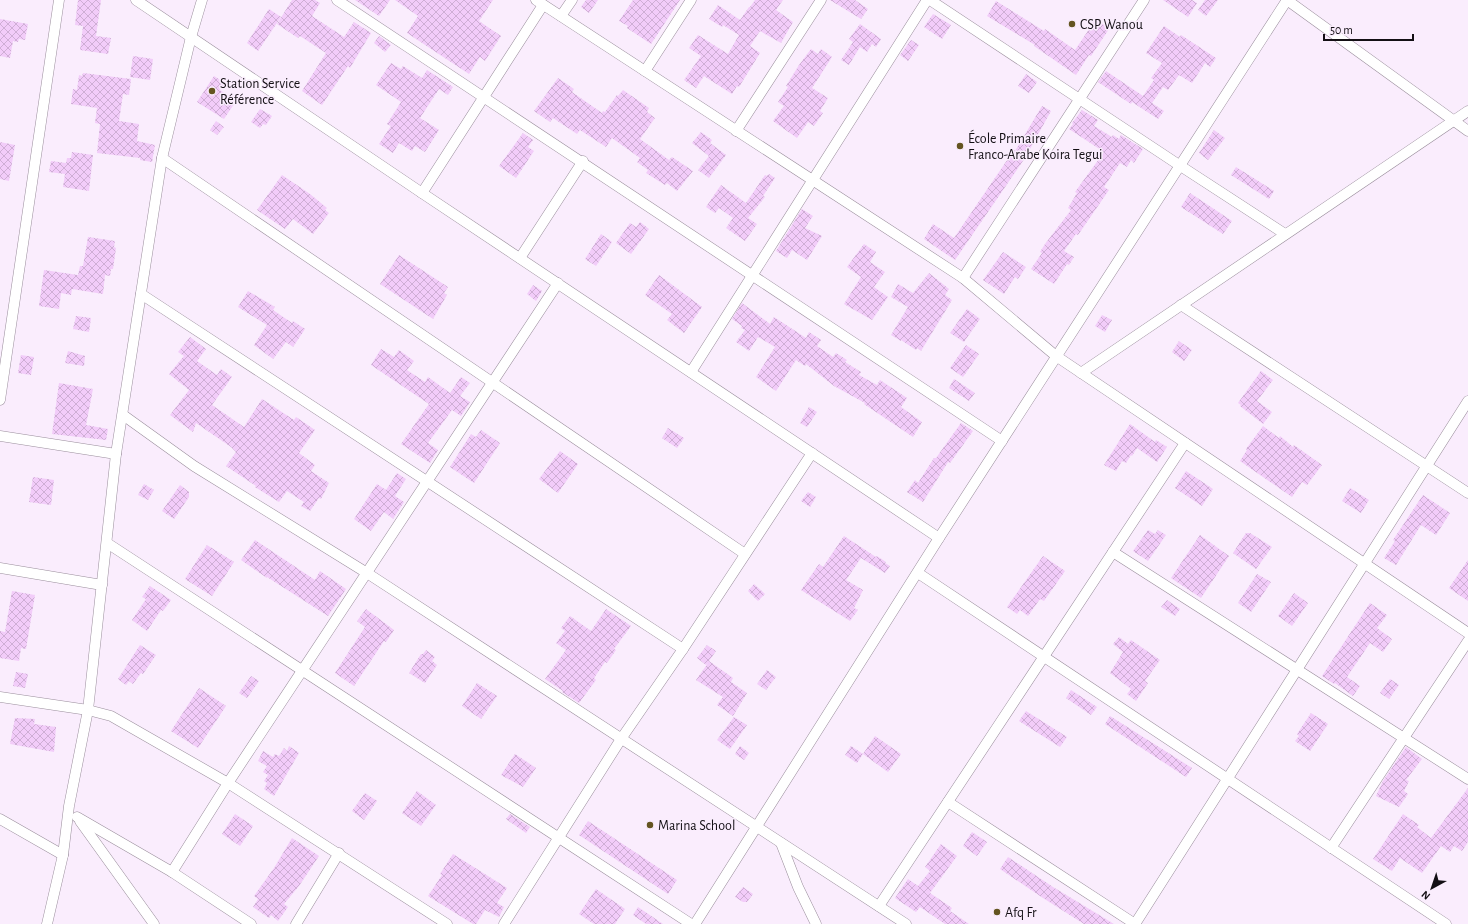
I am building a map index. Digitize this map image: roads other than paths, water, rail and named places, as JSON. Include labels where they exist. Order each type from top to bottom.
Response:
[{"type":"street","points":[[0,400],[60,0]]},
{"type":"street","points":[[136,0],[939,538]]},
{"type":"street","points":[[47,924],[63,855],[69,806],[88,710],[116,454],[162,158],[191,37],[202,0]]},
{"type":"street","points":[[338,0],[1002,441]]},
{"type":"street","points":[[561,16],[572,0]]},
{"type":"street","points":[[645,71],[691,0]]},
{"type":"street","points":[[736,131],[821,0]]},
{"type":"street","points":[[691,372],[752,274],[928,0],[1285,234]]},
{"type":"street","points":[[963,278],[1144,0]]},
{"type":"street","points":[[695,924],[939,538],[1287,0],[1468,131]]},
{"type":"street","points":[[422,193],[484,96],[540,2],[963,278],[1056,356],[1468,633]]},
{"type":"street","points":[[1081,373],[1468,110]]},
{"type":"street","points":[[162,158],[746,554]]},
{"type":"street","points":[[520,258],[583,162]]},
{"type":"street","points":[[172,872],[228,783],[558,283]]},
{"type":"street","points":[[141,294],[683,649]]},
{"type":"street","points":[[1181,305],[1468,493]]},
{"type":"street","points":[[948,802],[1135,924],[1468,401]]},
{"type":"street","points":[[123,415],[194,466],[367,573],[906,924]]},
{"type":"street","points":[[0,436],[116,454]]},
{"type":"street","points":[[879,906],[1185,443]]},
{"type":"street","points":[[504,924],[621,739],[683,649],[812,453]]},
{"type":"street","points":[[107,543],[691,924]]},
{"type":"street","points":[[1113,552],[1468,780]]},
{"type":"street","points":[[0,568],[102,585]]},
{"type":"street","points":[[918,573],[1446,924]]},
{"type":"street","points":[[1331,848],[1468,640]]},
{"type":"street","points":[[0,697],[88,710],[111,716],[228,783],[447,924]]},
{"type":"street","points":[[69,806],[154,924]]},
{"type":"street","points":[[77,817],[172,872],[251,924]]},
{"type":"street","points":[[0,819],[63,855]]},
{"type":"street","points":[[781,843],[798,887],[816,924]]},
{"type":"street","points":[[296,924],[338,853]]},
{"type":"place","name":"CSP Wanou","points":[[1072,24]]},
{"type":"place","name":"Station Service Référence","points":[[212,91]]},
{"type":"place","name":"École Primaire Franco-Arabe Koira Tegui","points":[[960,146]]},
{"type":"place","name":"Marina School","points":[[650,825]]},
{"type":"place","name":"Afq Fr","points":[[997,912]]}]
